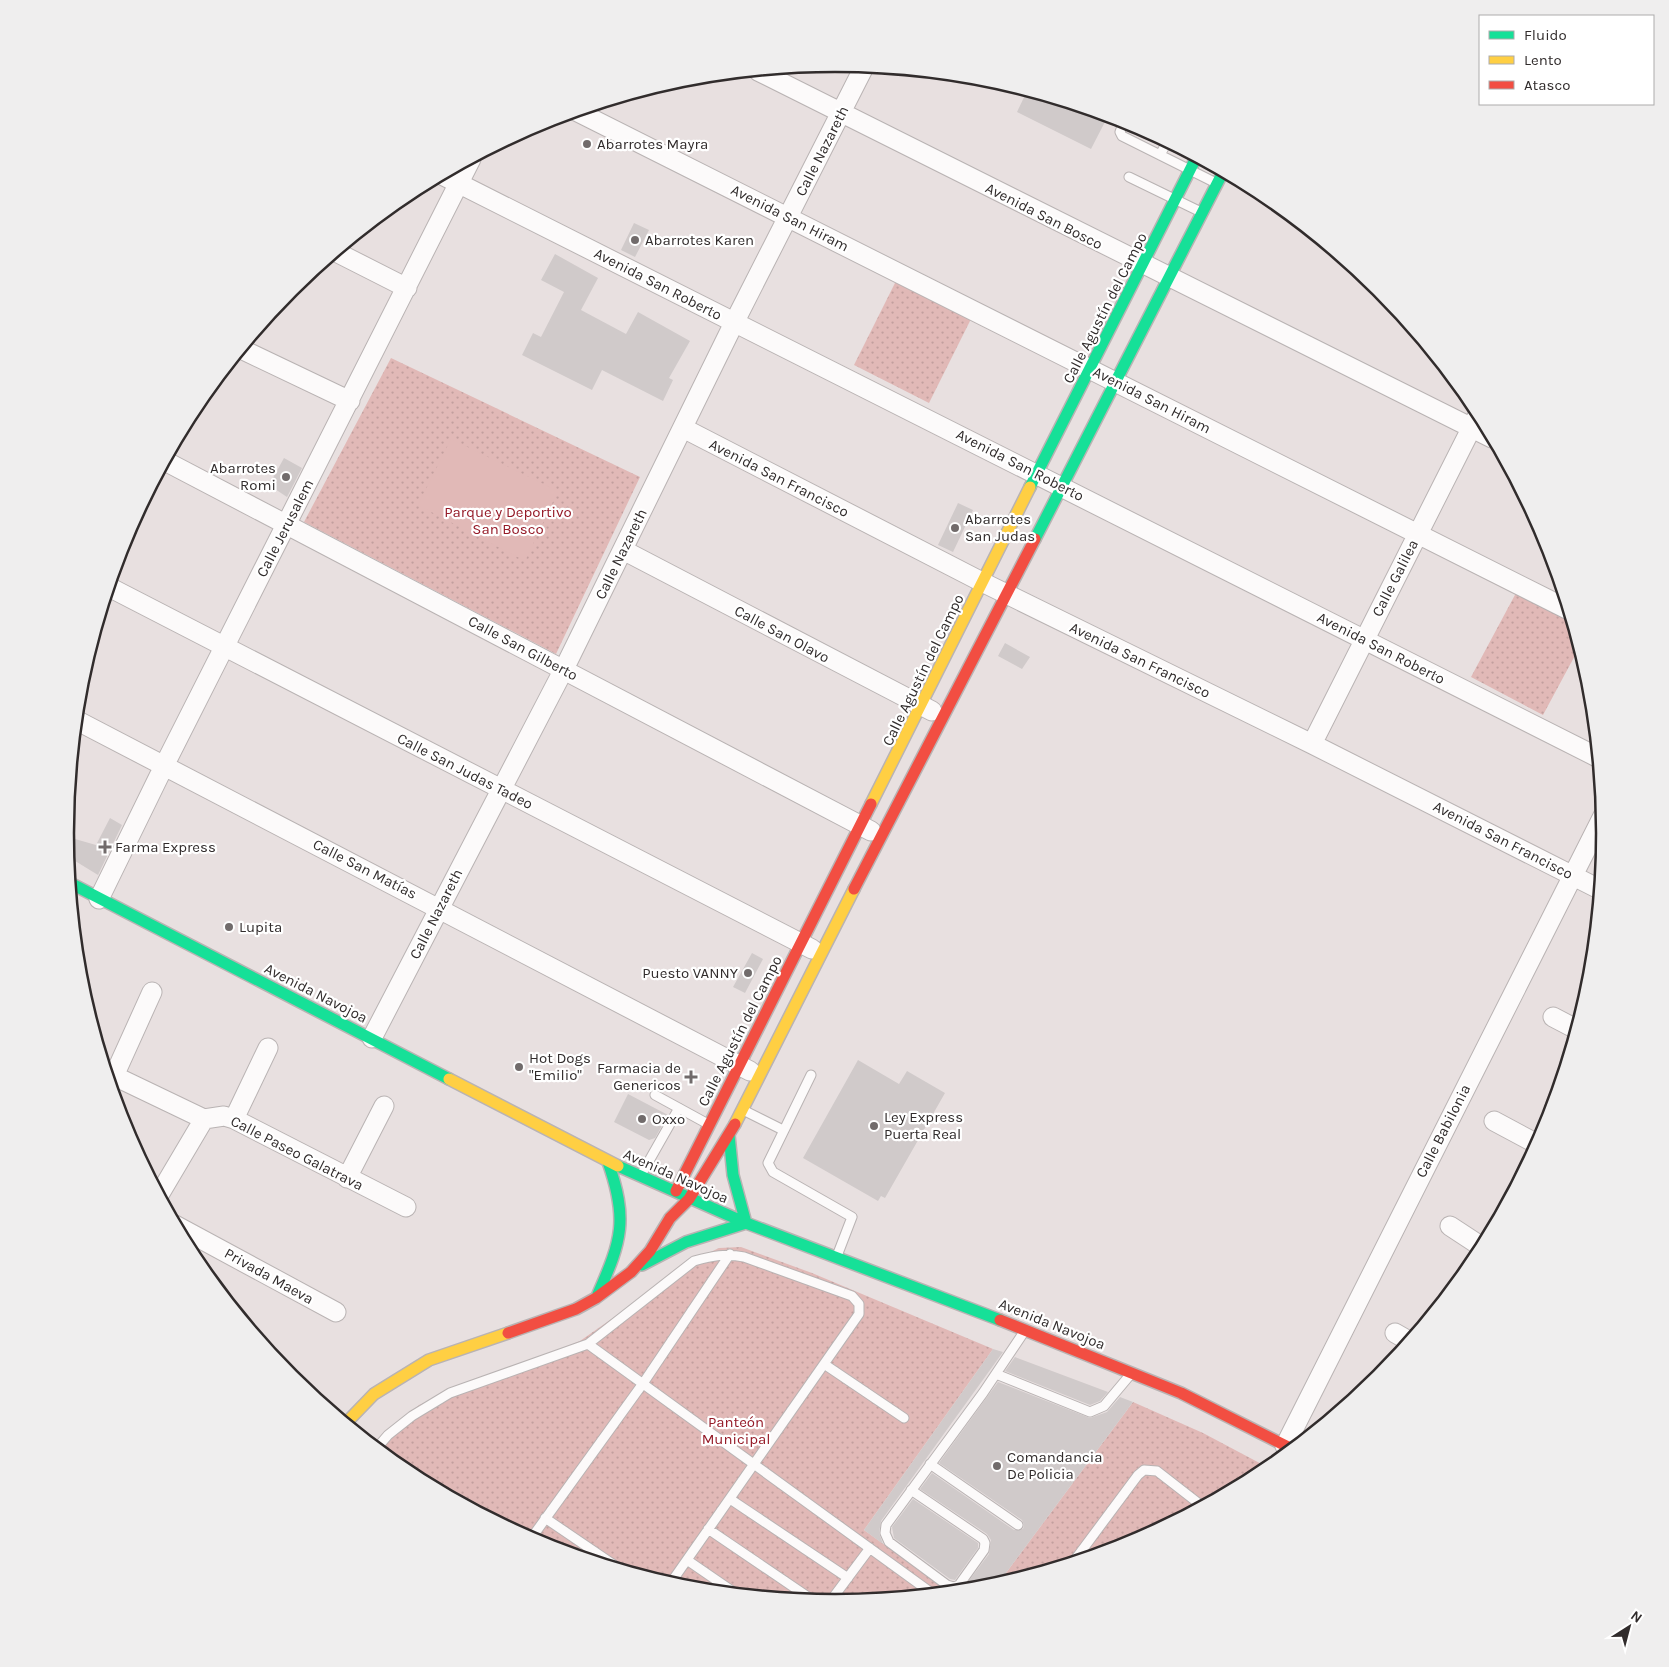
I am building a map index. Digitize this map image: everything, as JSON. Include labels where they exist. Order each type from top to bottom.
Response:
[{"type":"street","name":"Calle Nazareth","points":[[372,1038],[500,788],[564,669],[734,323],[861,73]]},
{"type":"street","name":"Avenida San Bosco","points":[[767,76],[1143,265],[1473,420]]},
{"type":"street","name":"Avenida San Hiram","points":[[584,115],[1560,606]]},
{"type":"street","name":"Calle Agustín del Campo","points":[[670,1218],[675,1194],[800,944],[922,707],[982,582],[1091,370],[1194,163]]},
{"type":"street","name":"Calle Jerusalem","points":[[100,898],[164,766],[467,167]]},
{"type":"street","name":"Avenida San Roberto","points":[[449,177],[1591,754]]},
{"type":"street","points":[[631,1272],[650,1251],[670,1218],[689,1200],[729,1135],[942,715],[1117,382],[1220,177]]},
{"type":"street","points":[[341,255],[407,288]]},
{"type":"street","points":[[246,351],[350,401]]},
{"type":"street","name":"Calle Galilea","points":[[1312,744],[1363,639],[1474,422]]},
{"type":"street","name":"Avenida San Francisco","points":[[683,428],[982,582],[1312,744],[1594,886]]},
{"type":"street","name":"Calle San Gilberto","points":[[170,463],[881,836]]},
{"type":"street","name":"Calle San Olavo","points":[[623,550],[922,707],[942,715]]},
{"type":"street","name":"Calle San Judas Tadeo","points":[[114,590],[822,954]]},
{"type":"street","name":"Calle San Matías","points":[[82,723],[760,1076]]},
{"type":"street","name":"Calle Babilonia","points":[[1291,1442],[1596,828]]},
{"type":"street","name":"Avenida Navojoa","points":[[75,886],[640,1178],[746,1224],[836,1256],[1132,1372],[1181,1393],[1285,1446]]},
{"type":"street","points":[[112,1071],[152,992]]},
{"type":"street","points":[[1553,1017],[1571,1026]]},
{"type":"street","points":[[234,1119],[268,1048]]},
{"type":"street","points":[[113,1076],[204,1120],[162,1189]]},
{"type":"street","points":[[347,1178],[384,1106]]},
{"type":"street","name":"Calle Paseo Galatrava","points":[[204,1120],[224,1116],[234,1119],[406,1207]]},
{"type":"street","points":[[1494,1121],[1531,1141]]},
{"type":"street","points":[[349,1419],[374,1394],[429,1360],[553,1318],[596,1298],[631,1272],[686,1242],[746,1224],[733,1176],[729,1135]]},
{"type":"street","points":[[596,1298],[617,1253],[623,1222],[620,1191],[608,1162]]},
{"type":"street","points":[[1450,1226],[1476,1243]]},
{"type":"street","name":"Privada Maeva","points":[[186,1231],[336,1312]]},
{"type":"lane","points":[[1121,128],[1120,132],[1122,136],[1217,184]]},
{"type":"lane","points":[[1160,155],[1163,147]]},
{"type":"lane","points":[[1129,176],[1202,213]]},
{"type":"lane","points":[[811,1075],[770,1157],[769,1169],[852,1217],[836,1256]]},
{"type":"lane","points":[[655,1095],[710,1125]]},
{"type":"lane","points":[[640,1178],[679,1108]]},
{"type":"lane","points":[[742,1110],[783,1130]]},
{"type":"lane","points":[[535,1533],[644,1382],[730,1254]]},
{"type":"lane","points":[[380,1443],[412,1416],[450,1393],[588,1344],[694,1261],[714,1255],[730,1254],[744,1257],[852,1296],[859,1304],[859,1314],[675,1577]]},
{"type":"lane","points":[[949,1586],[889,1542],[885,1533],[886,1525],[996,1374],[1026,1329]]},
{"type":"lane","points":[[588,1344],[644,1382],[926,1589]]},
{"type":"lane","points":[[824,1364],[904,1418]]},
{"type":"lane","points":[[996,1374],[1090,1412],[1104,1406],[1132,1372]]},
{"type":"lane","points":[[930,1464],[1018,1525]]},
{"type":"lane","points":[[1079,1554],[1138,1475],[1144,1470],[1157,1471],[1197,1502]]},
{"type":"lane","points":[[911,1490],[983,1539],[985,1544],[979,1557],[959,1584]]},
{"type":"lane","points":[[730,1499],[848,1578]]},
{"type":"lane","points":[[545,1518],[605,1559]]},
{"type":"lane","points":[[708,1529],[803,1593]]},
{"type":"lane","points":[[836,1594],[870,1548]]},
{"type":"lane","points":[[687,1560],[724,1586]]},
{"type":"green space","points":[[896,281],[971,319],[929,403],[854,365]]},
{"type":"green space","name":"Parque y Deportivo San Bosco","points":[[391,358],[640,477],[556,654],[304,522]]},
{"type":"green space","points":[[451,439],[558,491],[525,561],[418,505]]},
{"type":"green space","points":[[1516,593],[1564,618],[1574,656],[1543,715],[1471,677]]},
{"type":"green space","name":"Panteón Municipal","points":[[741,1247],[812,1273],[993,1349],[864,1530],[943,1587],[884,1593],[785,1593],[735,1588],[686,1580],[638,1569],[543,1537],[498,1516],[454,1493],[380,1443],[388,1432],[419,1405],[580,1341],[700,1257],[719,1248]]},
{"type":"green space","points":[[1133,1402],[1203,1433],[1261,1464],[1215,1493],[1126,1537],[1079,1554],[1004,1575]]},
{"type":"building","points":[[1024,96],[1105,122],[1091,149],[1017,112]]},
{"type":"building","name":"Abarrotes Karen","points":[[634,223],[649,230],[635,257],[621,250]]},
{"type":"building","points":[[555,254],[598,278],[581,310],[626,334],[638,312],[690,341],[669,378],[673,380],[663,401],[602,370],[592,390],[522,355],[533,333],[541,337],[564,292],[541,280]]},
{"type":"building","name":"Abarrotes Romi","points":[[284,458],[302,468],[287,497],[269,485]]},
{"type":"building","name":"Abarrotes San Judas","points":[[958,503],[973,510],[953,552],[938,545]]},
{"type":"building","points":[[1005,643],[1030,657],[1022,669],[998,656]]},
{"type":"building","name":"Farma Express","points":[[110,818],[122,825],[98,875],[75,861],[75,839],[96,845]]},
{"type":"building","name":"Puesto VANNY","points":[[752,953],[763,959],[745,993],[733,987]]},
{"type":"building","name":"Ley Express Puerta Real","points":[[858,1060],[899,1084],[907,1071],[945,1093],[885,1198],[881,1196],[878,1201],[803,1158]]},
{"type":"building","name":"Oxxo","points":[[628,1094],[668,1115],[655,1138],[649,1140],[614,1122]]},
{"type":"building","points":[[993,1349],[1003,1352],[881,1521],[879,1533],[883,1544],[864,1530]]},
{"type":"building","points":[[1015,1357],[1108,1392],[1100,1401],[1090,1405],[1005,1371]]},
{"type":"building","points":[[998,1382],[1090,1418],[1107,1412],[1120,1397],[1133,1402],[1004,1575],[967,1583],[989,1554],[991,1540],[987,1534],[920,1489],[932,1473],[1014,1530],[1023,1529],[1022,1520],[939,1463]]},
{"type":"building","points":[[913,1499],[978,1543],[978,1548],[955,1580],[950,1579],[894,1538],[892,1527]]},
{"type":"traffic: fast","points":[[1030,487],[1194,163]]},
{"type":"traffic: fast","points":[[1035,539],[1220,177]]},
{"type":"traffic: fast","points":[[75,886],[449,1079]]},
{"type":"traffic: fast","points":[[642,1265],[686,1242],[746,1223],[733,1175],[729,1135]]},
{"type":"traffic: fast","points":[[598,1294],[612,1259],[620,1229],[618,1199],[608,1162]]},
{"type":"traffic: fast","points":[[618,1166],[746,1223],[1000,1320]]},
{"type":"traffic: slow","points":[[871,804],[1030,487]]},
{"type":"traffic: slow","points":[[735,1124],[854,889]]},
{"type":"traffic: slow","points":[[449,1079],[618,1166]]},
{"type":"traffic: slow","points":[[349,1419],[374,1394],[429,1360],[508,1333]]},
{"type":"traffic: jam","points":[[854,889],[1035,539]]},
{"type":"traffic: jam","points":[[676,1191],[871,804]]},
{"type":"traffic: jam","points":[[508,1333],[576,1309],[596,1298],[631,1272],[650,1251],[670,1218],[689,1199],[735,1124]]},
{"type":"traffic: jam","points":[[1000,1320],[1181,1393],[1286,1446]]},
{"type":"place","name":"Abarrotes Mayra","points":[[587,144]]},
{"type":"place","name":"Abarrotes Karen","points":[[635,240]]},
{"type":"place","name":"Abarrotes Romi","points":[[286,477]]},
{"type":"place","name":"Abarrotes San Judas","points":[[955,528]]},
{"type":"place","name":"Farma Express","points":[[105,847]]},
{"type":"place","name":"Lupita","points":[[229,927]]},
{"type":"place","name":"Puesto VANNY","points":[[748,973]]},
{"type":"place","name":"Hot Dogs \"Emilio\"","points":[[519,1067]]},
{"type":"place","name":"Farmacia de Genericos","points":[[691,1077]]},
{"type":"place","name":"Oxxo","points":[[642,1119]]},
{"type":"place","name":"Ley Express Puerta Real","points":[[874,1126]]},
{"type":"place","name":"Comandancia De Policia","points":[[997,1466]]}]
